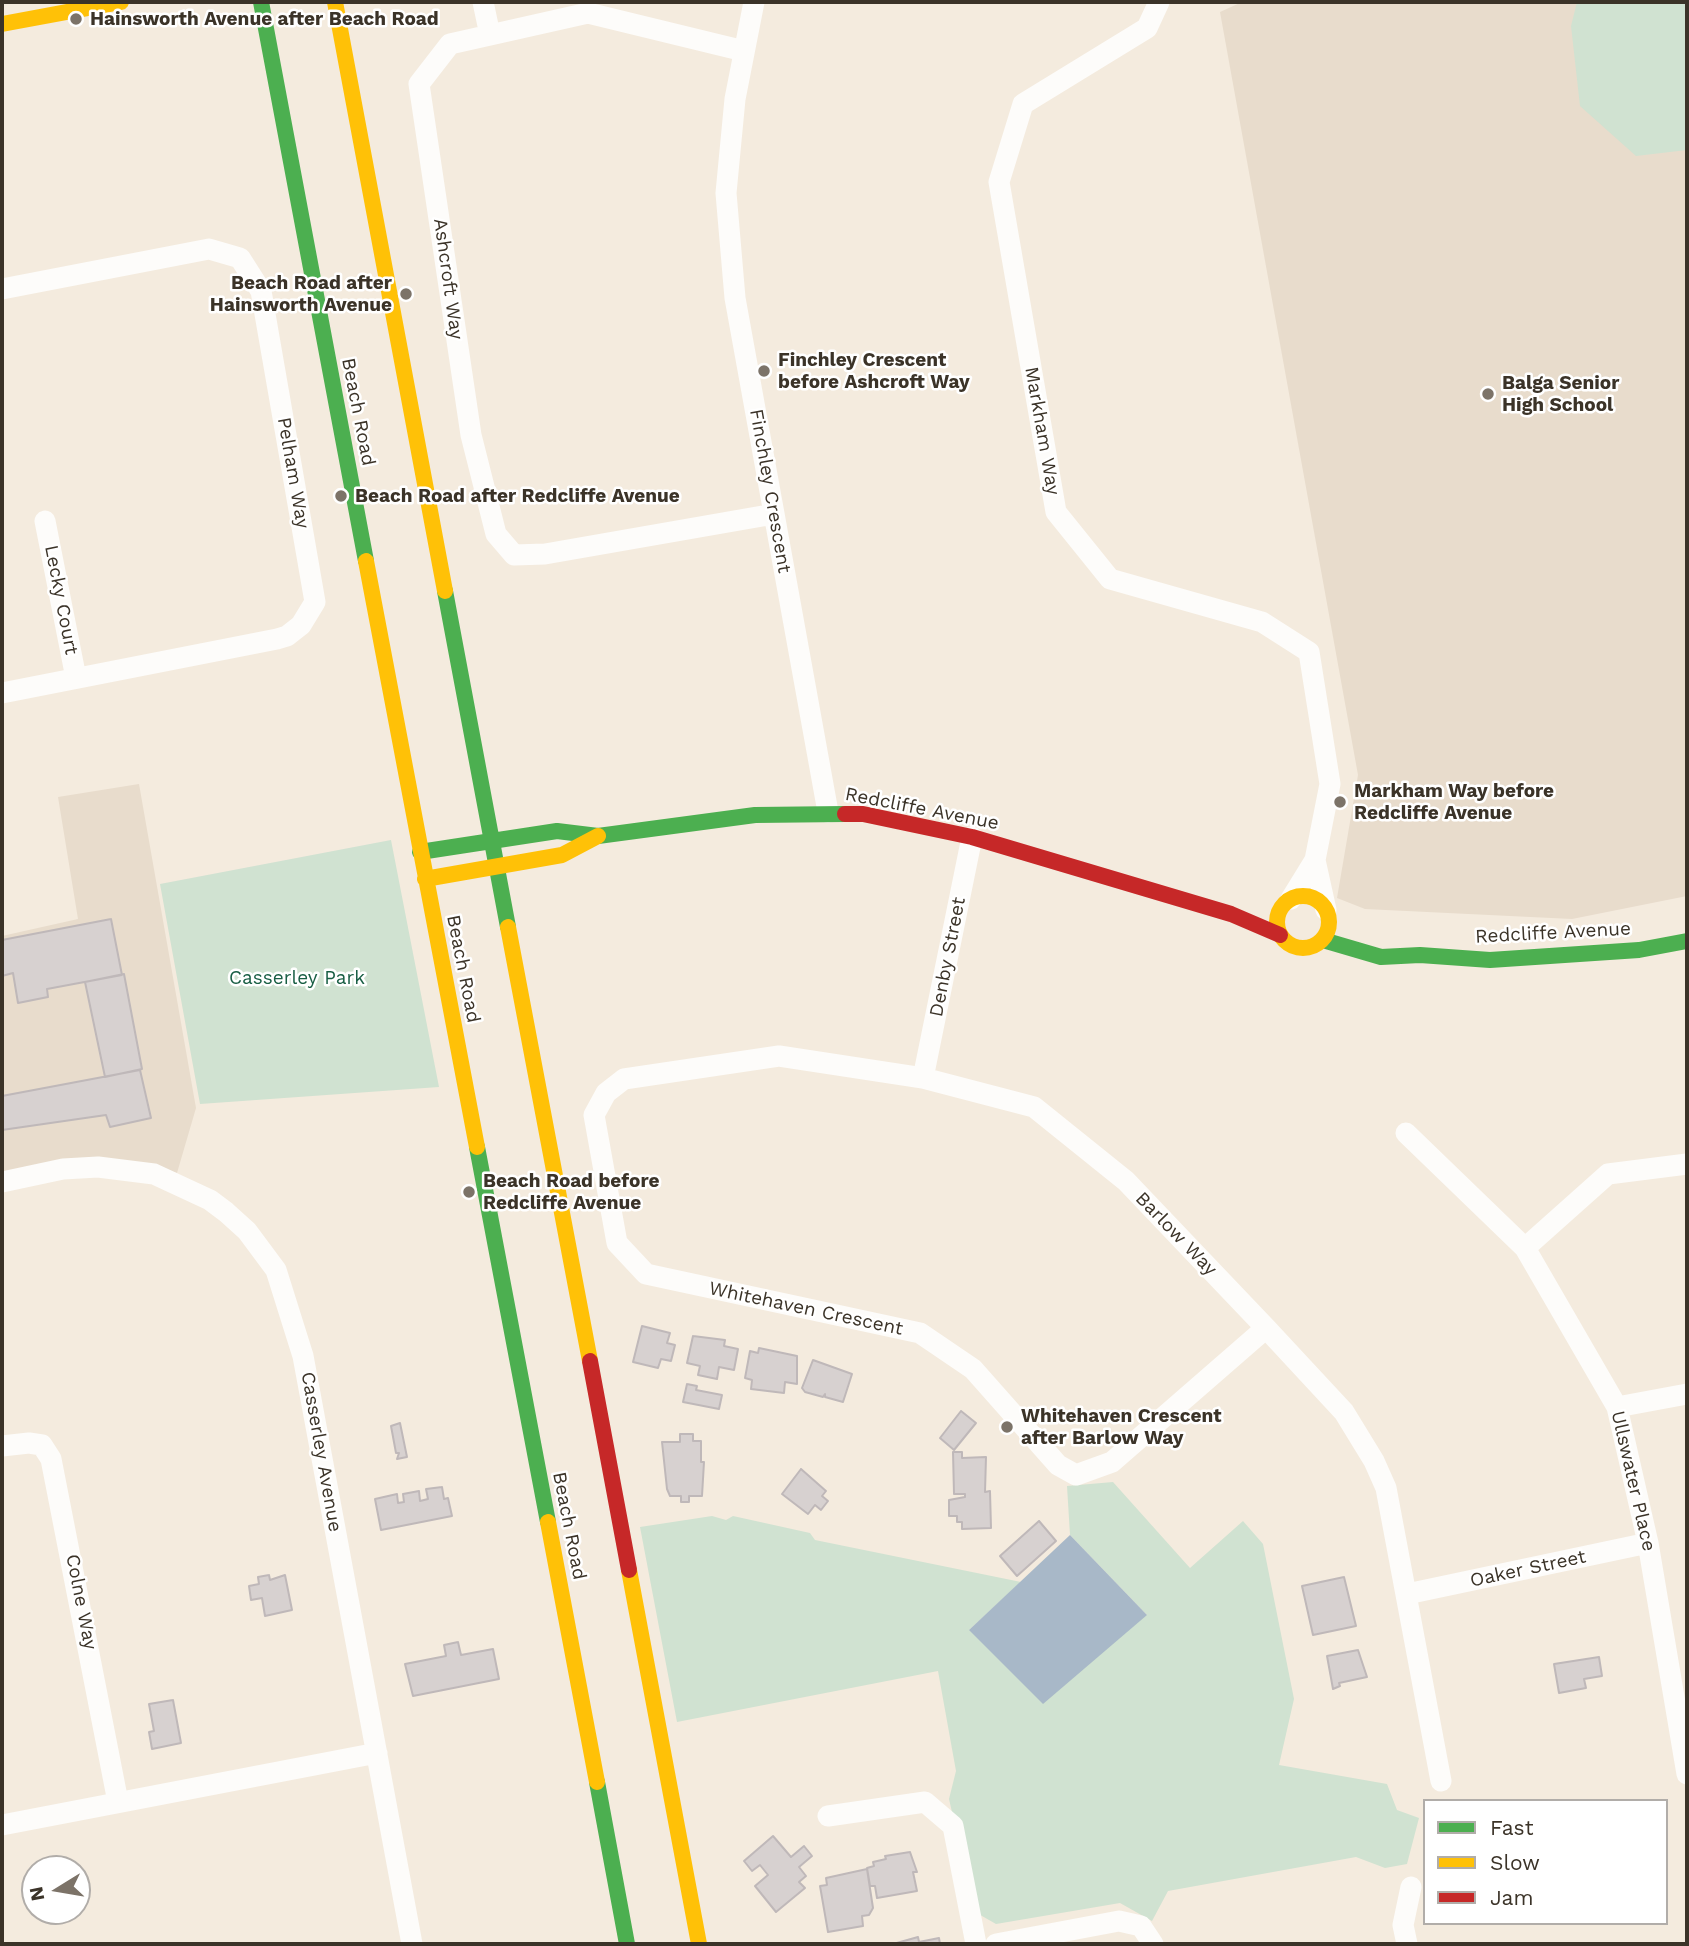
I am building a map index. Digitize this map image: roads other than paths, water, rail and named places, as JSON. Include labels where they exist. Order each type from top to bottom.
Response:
[{"type":"main road","points":[[2,24],[43,9],[121,2]]},
{"type":"main road","name":"Beach Road","points":[[261,2],[627,1944]]},
{"type":"main road","points":[[335,2],[699,1944]]},
{"type":"main road","name":"Redcliffe Avenue","points":[[420,852],[557,831],[598,836],[755,815],[828,812],[863,814],[972,837],[1231,914],[1280,935]]},
{"type":"main road","name":"Redcliffe Avenue","points":[[425,879],[562,855],[598,836]]},
{"type":"main road","points":[[1306,896],[1321,903],[1333,916],[1322,940],[1308,948],[1300,948],[1280,935],[1277,919],[1287,902],[1306,896]]},
{"type":"main road","name":"Redcliffe Avenue","points":[[1231,914],[1287,902]]},
{"type":"main road","name":"Redcliffe Avenue","points":[[1322,940],[1381,957],[1420,954],[1490,960],[1639,950],[1687,941]]},
{"type":"main road","name":"Redcliffe Avenue","points":[[1391,942],[1420,954]]},
{"type":"street","points":[[483,2],[489,35]]},
{"type":"street","name":"Finchley Crescent","points":[[754,2],[735,99],[726,192],[735,298],[828,812]]},
{"type":"street","name":"Markham Way","points":[[1159,2],[1147,28],[1023,104],[999,183],[1056,512],[1110,579],[1262,622],[1308,652],[1330,784],[1315,860],[1287,902]]},
{"type":"street","name":"Ashcroft Way","points":[[744,51],[588,13],[450,44],[419,85],[471,435],[496,534],[514,555],[545,554],[774,514]]},
{"type":"street","name":"Pelham Way","points":[[2,289],[209,249],[240,258],[261,290],[315,602],[301,625],[287,636],[2,693]]},
{"type":"street","name":"Lecky Court","points":[[45,521],[76,678]]},
{"type":"street","name":"Denby Street","points":[[923,1078],[972,837]]},
{"type":"street","name":"Markham Way","points":[[1315,860],[1333,916]]},
{"type":"street","name":"Barlow Way","points":[[606,1093],[624,1079],[779,1056],[923,1078],[1034,1107],[1126,1181],[1344,1412],[1374,1461],[1386,1488],[1441,1781]]},
{"type":"street","name":"Whitehaven Crescent","points":[[606,1093],[594,1115],[617,1243],[646,1274],[920,1333],[973,1369],[1058,1465],[1076,1475],[1112,1462],[1266,1328]]},
{"type":"street","name":"Ullswater Place","points":[[1406,1133],[1525,1248],[1617,1407],[1648,1543],[1687,1774]]},
{"type":"street","points":[[1525,1248],[1608,1174],[1687,1164]]},
{"type":"street","name":"Casserley Avenue","points":[[2,1181],[64,1169],[98,1167],[154,1174],[210,1200],[226,1212],[247,1231],[276,1270],[303,1356],[412,1944]]},
{"type":"street","points":[[1617,1407],[1687,1394]]},
{"type":"street","name":"Colne Way","points":[[2,1446],[29,1443],[42,1445],[51,1459],[118,1802]]},
{"type":"street","name":"Oaker Street","points":[[1407,1594],[1648,1543]]},
{"type":"street","points":[[2,1825],[377,1753]]},
{"type":"street","points":[[828,1816],[925,1802],[953,1826],[976,1944]]},
{"type":"street","points":[[1408,1944],[1403,1926],[1411,1887]]},
{"type":"street","points":[[996,1944],[1119,1921],[1140,1926],[1153,1944]]},
{"type":"water","points":[[1070,1535],[1147,1615],[1043,1704],[969,1630]]},
{"type":"place","name":"Hainsworth Avenue after Beach Road","points":[[76,19]]},
{"type":"place","name":"Beach Road after Hainsworth Avenue","points":[[406,294]]},
{"type":"place","name":"Finchley Crescent before Ashcroft Way","points":[[764,371]]},
{"type":"place","name":"Balga Senior High School","points":[[1488,394]]},
{"type":"place","name":"Beach Road after Redcliffe Avenue","points":[[341,496]]},
{"type":"place","name":"Markham Way before Redcliffe Avenue","points":[[1340,802]]},
{"type":"place","name":"Beach Road before Redcliffe Avenue","points":[[469,1192]]},
{"type":"place","name":"Whitehaven Crescent after Barlow Way","points":[[1007,1427]]},
{"type":"park label","name":"Casserley Park","points":[[297,978]]}]
